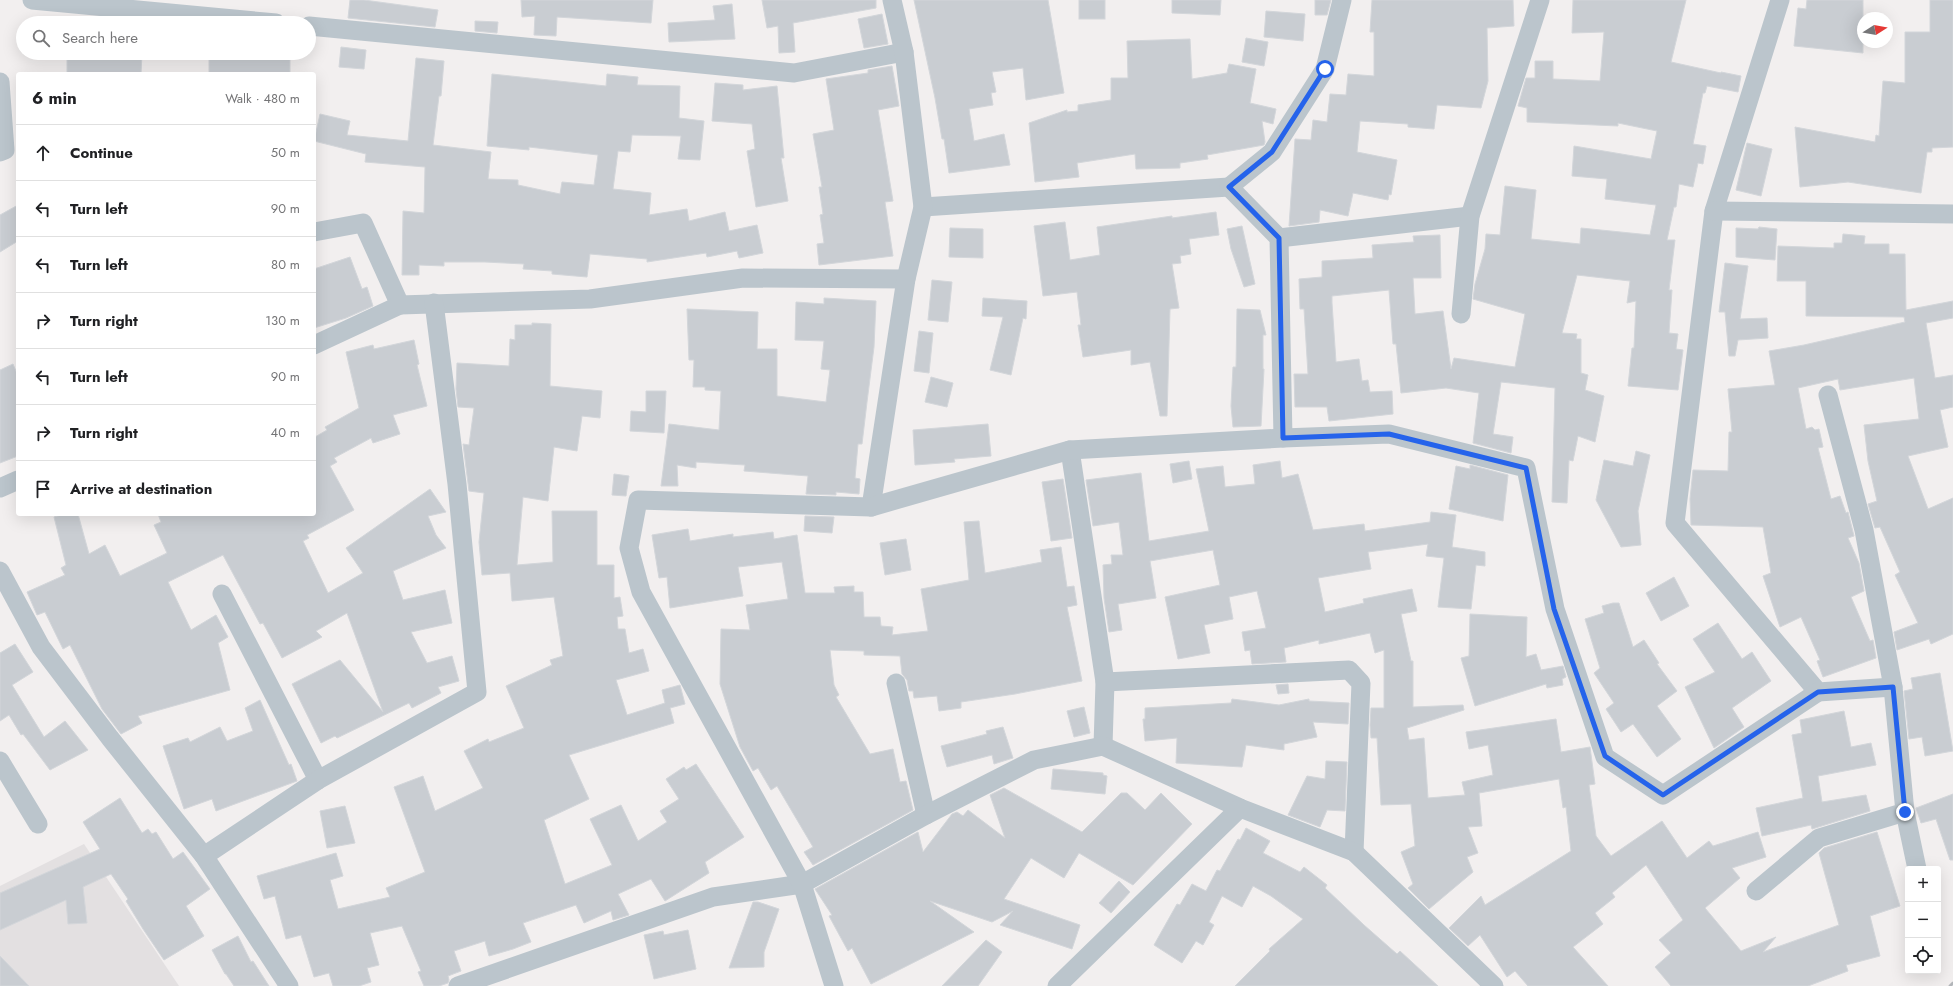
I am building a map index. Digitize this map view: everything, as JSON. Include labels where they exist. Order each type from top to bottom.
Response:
[{"type":"street","points":[[32,0],[202,16]]},
{"type":"street","points":[[871,507],[906,279],[923,207],[904,52],[892,0]]},
{"type":"street","points":[[923,207],[1229,187],[1272,152],[1325,69],[1342,0]]},
{"type":"street","points":[[1461,314],[1470,216],[1540,0]]},
{"type":"street","points":[[1780,0],[1714,211],[1675,523],[1818,692]]},
{"type":"street","points":[[316,27],[794,73],[904,52]]},
{"type":"street","points":[[0,82],[5,150],[0,152]]},
{"type":"street","points":[[1229,187],[1279,238],[1283,438]]},
{"type":"street","points":[[1714,211],[1953,214]]},
{"type":"street","points":[[1279,238],[1470,216]]},
{"type":"street","points":[[316,232],[363,223],[400,305]]},
{"type":"street","points":[[316,344],[400,305],[590,299],[743,278],[906,279]]},
{"type":"street","points":[[204,856],[318,780],[477,692],[457,484],[434,303]]},
{"type":"street","points":[[1828,395],[1864,530],[1893,687],[1905,812],[1916,866]]},
{"type":"street","points":[[834,986],[802,884],[641,592],[629,548],[638,500],[871,507],[1070,450],[1283,438],[1389,434],[1526,468],[1554,609],[1605,756],[1663,795],[1818,692],[1893,687]]},
{"type":"street","points":[[1070,450],[1105,682],[1103,746]]},
{"type":"street","points":[[0,488],[16,481]]},
{"type":"street","points":[[0,571],[42,647],[110,738],[204,856],[289,986]]},
{"type":"street","points":[[222,594],[318,780]]},
{"type":"street","points":[[1105,682],[1349,670],[1361,683],[1354,852]]},
{"type":"street","points":[[896,683],[926,815]]},
{"type":"street","points":[[458,986],[713,897],[802,884],[926,815],[1034,760],[1103,746],[1240,808],[1354,852],[1494,986]]},
{"type":"street","points":[[0,761],[38,824]]},
{"type":"street","points":[[1057,986],[1240,808]]},
{"type":"street","points":[[1756,891],[1819,838],[1905,812]]},
{"type":"shaded area","points":[[84,844],[179,986],[0,986],[0,886]]},
{"type":"building","points":[[350,0],[364,0],[438,10],[435,27],[348,18]]},
{"type":"building","points":[[521,0],[653,0],[651,23],[557,17],[556,36],[534,35],[535,16],[522,17]]},
{"type":"building","points":[[762,0],[876,0],[876,8],[793,23],[795,52],[779,53],[778,26],[767,28]]},
{"type":"building","points":[[914,0],[1048,0],[1064,93],[1026,100],[1023,68],[992,72],[996,92],[991,93],[993,105],[969,109],[974,141],[1004,134],[1010,165],[949,173],[944,139],[942,139],[935,98]]},
{"type":"building","points":[[1079,0],[1105,0],[1105,19],[1079,19]]},
{"type":"building","points":[[1172,0],[1221,0],[1220,15],[1172,13]]},
{"type":"building","points":[[1315,0],[1331,0],[1327,15],[1315,15]]},
{"type":"building","points":[[1372,0],[1513,0],[1514,26],[1487,28],[1488,81],[1481,108],[1437,105],[1434,129],[1408,127],[1408,124],[1360,121],[1357,152],[1397,160],[1391,195],[1389,194],[1388,200],[1353,193],[1348,216],[1320,210],[1319,222],[1289,226],[1295,139],[1311,140],[1313,120],[1327,122],[1330,94],[1346,95],[1348,74],[1374,76],[1374,32],[1370,32]]},
{"type":"building","points":[[1573,0],[1686,0],[1671,62],[1741,76],[1738,92],[1707,86],[1705,93],[1703,93],[1693,144],[1706,146],[1703,164],[1698,163],[1693,187],[1679,184],[1676,207],[1674,207],[1667,240],[1675,240],[1669,290],[1672,290],[1669,333],[1678,334],[1676,349],[1683,350],[1678,390],[1628,386],[1632,348],[1634,348],[1636,301],[1627,303],[1630,281],[1577,275],[1562,333],[1577,334],[1576,339],[1581,339],[1581,373],[1588,375],[1585,390],[1604,396],[1595,442],[1578,436],[1573,461],[1569,460],[1567,503],[1552,502],[1555,388],[1501,382],[1493,434],[1513,437],[1511,453],[1473,443],[1479,393],[1446,388],[1401,393],[1396,344],[1393,344],[1389,290],[1332,296],[1332,303],[1336,362],[1359,359],[1362,381],[1368,380],[1370,392],[1392,391],[1393,414],[1329,421],[1327,407],[1295,407],[1294,374],[1308,374],[1304,309],[1300,309],[1299,279],[1322,277],[1322,261],[1373,258],[1372,245],[1414,242],[1413,236],[1440,235],[1441,278],[1413,278],[1415,314],[1443,311],[1451,369],[1454,358],[1515,367],[1525,314],[1473,299],[1475,284],[1485,249],[1486,234],[1500,235],[1505,186],[1536,190],[1531,239],[1580,244],[1581,228],[1650,235],[1656,205],[1605,199],[1607,179],[1572,176],[1574,146],[1651,159],[1657,131],[1618,123],[1618,126],[1527,122],[1527,108],[1518,106],[1526,78],[1535,78],[1535,61],[1553,61],[1553,79],[1600,81],[1604,32],[1572,33]]},
{"type":"building","points":[[1807,0],[1863,0],[1863,12],[1857,12],[1857,48],[1863,48],[1863,53],[1794,46],[1798,8],[1806,9]]},
{"type":"building","points":[[1930,0],[1953,0],[1953,147],[1932,148],[1932,152],[1927,152],[1921,193],[1848,182],[1800,187],[1795,127],[1875,142],[1876,135],[1879,136],[1883,81],[1905,83],[1905,32],[1930,32]]},
{"type":"building","points":[[732,4],[735,39],[669,42],[668,23],[715,20],[713,6]]},
{"type":"building","points":[[1266,11],[1305,14],[1303,41],[1264,37]]},
{"type":"building","points":[[882,14],[888,44],[864,48],[858,19]]},
{"type":"building","points":[[475,21],[498,22],[497,33],[475,31]]},
{"type":"building","points":[[1246,38],[1268,42],[1264,66],[1242,62]]},
{"type":"building","points":[[1190,39],[1192,79],[1227,73],[1229,64],[1256,69],[1250,103],[1276,109],[1273,124],[1262,121],[1265,142],[1264,145],[1207,155],[1208,159],[1180,163],[1180,168],[1136,169],[1135,154],[1077,163],[1079,177],[1035,182],[1029,123],[1067,110],[1067,112],[1078,111],[1078,105],[1111,100],[1111,78],[1128,78],[1127,41]]},
{"type":"building","points":[[341,47],[366,50],[364,69],[339,67]]},
{"type":"building","points":[[416,58],[444,61],[441,96],[439,96],[433,145],[491,152],[488,179],[518,180],[518,185],[560,194],[562,182],[594,185],[598,155],[529,147],[529,150],[487,146],[492,74],[606,86],[607,74],[638,77],[637,85],[680,86],[679,118],[704,121],[700,160],[678,159],[681,136],[632,135],[630,152],[618,151],[613,189],[651,193],[649,215],[687,209],[689,221],[725,212],[729,231],[757,225],[763,253],[739,258],[737,251],[707,257],[706,253],[647,262],[647,259],[590,254],[587,277],[552,274],[552,271],[523,269],[524,264],[485,262],[444,262],[444,266],[419,265],[419,275],[402,275],[403,211],[424,213],[425,167],[365,162],[366,154],[316,142],[316,132],[320,114],[350,121],[347,135],[408,141]]},
{"type":"building","points":[[67,60],[142,60],[141,72],[67,72]]},
{"type":"building","points":[[209,60],[290,60],[290,72],[209,72]]},
{"type":"building","points":[[892,66],[899,106],[878,110],[893,201],[885,202],[893,256],[819,265],[817,244],[824,243],[820,215],[823,214],[819,187],[822,187],[813,134],[834,130],[826,79],[868,73],[868,70]]},
{"type":"building","points":[[715,83],[743,85],[743,90],[777,86],[784,158],[781,158],[788,201],[756,207],[747,151],[755,149],[752,124],[712,121]]},
{"type":"building","points":[[1747,143],[1772,149],[1761,196],[1736,190]]},
{"type":"building","points":[[16,206],[16,242],[0,252],[0,215]]},
{"type":"building","points":[[1216,212],[1219,235],[1189,239],[1191,254],[1180,256],[1181,263],[1172,264],[1179,308],[1170,309],[1167,416],[1160,416],[1150,362],[1131,365],[1131,350],[1083,357],[1078,325],[1081,325],[1077,292],[1043,296],[1034,226],[1065,222],[1070,260],[1100,255],[1097,227],[1172,216],[1172,218]]},
{"type":"building","points":[[1242,226],[1255,284],[1244,287],[1231,249],[1227,229]]},
{"type":"building","points":[[1759,227],[1777,229],[1775,260],[1736,257],[1736,228],[1758,229]]},
{"type":"building","points":[[950,228],[983,229],[983,258],[949,257]]},
{"type":"building","points":[[1843,234],[1865,236],[1864,244],[1889,244],[1889,254],[1905,254],[1906,310],[1953,301],[1953,318],[1926,323],[1935,378],[1953,375],[1953,407],[1940,410],[1948,447],[1908,456],[1928,509],[1953,498],[1953,634],[1931,644],[1929,639],[1897,650],[1894,632],[1918,623],[1895,575],[1900,572],[1880,527],[1875,528],[1868,504],[1877,501],[1868,461],[1864,425],[1919,419],[1914,378],[1840,390],[1838,379],[1798,388],[1806,429],[1812,427],[1815,430],[1819,429],[1823,447],[1818,448],[1831,499],[1840,496],[1846,513],[1848,512],[1854,536],[1848,538],[1859,563],[1864,591],[1851,597],[1870,641],[1873,640],[1876,658],[1823,677],[1817,661],[1820,660],[1801,617],[1780,627],[1763,576],[1771,573],[1763,527],[1691,525],[1690,499],[1693,470],[1728,471],[1729,432],[1732,432],[1728,389],[1775,385],[1769,351],[1804,345],[1905,322],[1904,317],[1806,316],[1806,281],[1777,281],[1778,246],[1834,248],[1834,243],[1842,243]]},
{"type":"building","points":[[350,257],[362,289],[367,287],[373,306],[346,318],[316,327],[316,268]]},
{"type":"building","points":[[1725,263],[1748,266],[1740,319],[1767,318],[1768,338],[1738,340],[1735,356],[1729,356],[1725,312],[1719,312]]},
{"type":"building","points":[[932,280],[952,282],[948,322],[928,320]]},
{"type":"building","points":[[824,298],[876,301],[874,347],[862,444],[858,444],[855,478],[860,479],[859,494],[836,492],[836,495],[806,494],[808,476],[744,471],[745,465],[696,462],[696,468],[677,465],[678,486],[661,486],[669,424],[719,430],[721,391],[705,390],[705,387],[693,387],[694,360],[689,360],[687,309],[758,312],[757,349],[777,349],[777,396],[826,402],[830,370],[821,369],[824,341],[795,340],[796,302],[824,304]]},
{"type":"building","points":[[983,298],[1027,301],[1026,319],[1023,318],[1011,375],[990,370],[1003,317],[982,316]]},
{"type":"building","points":[[1237,309],[1260,310],[1266,335],[1263,335],[1264,369],[1261,426],[1233,427],[1231,406],[1233,367],[1236,367]]},
{"type":"building","points":[[532,323],[551,324],[550,386],[602,391],[600,418],[582,416],[577,451],[554,447],[548,501],[523,497],[517,565],[553,562],[552,511],[597,511],[597,565],[614,565],[614,598],[620,597],[623,616],[617,617],[618,629],[625,629],[629,653],[643,649],[649,671],[616,680],[627,715],[665,703],[662,690],[680,685],[685,704],[670,708],[674,723],[569,755],[589,799],[544,820],[565,884],[612,865],[590,819],[621,805],[638,841],[667,822],[660,811],[679,799],[666,779],[684,767],[686,770],[696,764],[744,837],[705,862],[709,873],[665,901],[651,879],[618,894],[629,915],[613,920],[611,911],[584,923],[576,905],[523,923],[531,942],[513,949],[489,956],[485,941],[454,951],[461,971],[448,976],[448,983],[439,986],[424,986],[418,972],[421,971],[402,926],[370,933],[379,965],[367,968],[371,982],[359,986],[333,986],[329,973],[314,977],[301,935],[286,939],[275,896],[264,899],[257,876],[336,853],[343,876],[330,880],[338,909],[390,897],[386,888],[425,872],[394,787],[423,776],[435,811],[483,788],[464,751],[488,739],[489,742],[524,728],[506,686],[552,665],[550,660],[563,656],[554,597],[512,601],[510,573],[482,575],[479,542],[484,493],[469,491],[463,444],[469,445],[474,408],[458,407],[456,389],[457,363],[509,366],[510,339],[515,340],[515,325],[532,325]]},
{"type":"building","points":[[919,331],[933,333],[929,373],[914,371]]},
{"type":"building","points":[[414,340],[419,364],[417,365],[427,406],[393,415],[400,434],[373,443],[371,438],[334,458],[337,462],[330,466],[354,510],[307,535],[309,538],[303,541],[328,593],[363,573],[346,548],[430,489],[446,512],[428,516],[436,535],[446,548],[393,571],[403,600],[445,590],[452,623],[411,632],[427,663],[452,656],[459,681],[438,687],[441,693],[412,708],[409,703],[337,738],[335,736],[321,743],[292,684],[340,660],[383,712],[347,613],[316,631],[322,637],[282,658],[263,623],[260,624],[223,555],[168,582],[191,630],[216,615],[228,637],[218,643],[230,690],[138,716],[142,723],[121,734],[102,709],[70,645],[63,649],[45,612],[37,615],[27,592],[65,575],[61,568],[66,565],[54,517],[79,516],[89,554],[105,545],[120,576],[167,553],[154,525],[161,522],[159,516],[316,516],[316,436],[327,430],[325,427],[359,408],[346,352],[373,345],[374,349]]},
{"type":"building","points":[[13,364],[16,371],[16,457],[0,463],[0,370]]},
{"type":"building","points":[[931,377],[953,383],[947,407],[925,402]]},
{"type":"building","points":[[646,391],[666,391],[664,433],[630,431],[631,411],[646,412]]},
{"type":"building","points":[[988,424],[991,456],[954,459],[955,462],[915,465],[913,430]]},
{"type":"building","points":[[1636,451],[1650,455],[1638,511],[1641,545],[1621,547],[1596,500],[1604,460],[1633,466]]},
{"type":"building","points":[[1189,461],[1192,479],[1173,483],[1170,464]]},
{"type":"building","points":[[1280,461],[1282,478],[1298,474],[1313,530],[1364,524],[1365,531],[1430,522],[1431,512],[1456,515],[1452,547],[1485,552],[1485,566],[1476,565],[1471,609],[1438,607],[1444,558],[1426,556],[1428,544],[1368,552],[1371,569],[1318,578],[1325,612],[1364,603],[1363,599],[1412,589],[1417,611],[1401,614],[1411,661],[1413,661],[1413,707],[1463,705],[1464,710],[1407,728],[1409,740],[1424,738],[1428,798],[1465,795],[1462,782],[1493,775],[1488,745],[1469,749],[1466,732],[1556,719],[1561,752],[1590,747],[1595,784],[1589,785],[1596,836],[1611,856],[1662,821],[1687,858],[1709,841],[1713,846],[1758,832],[1766,857],[1732,868],[1740,878],[1705,908],[1741,951],[1776,937],[1763,952],[1839,925],[1819,853],[1824,848],[1877,832],[1900,906],[1870,916],[1880,956],[1846,965],[1848,971],[1808,986],[1671,986],[1655,967],[1671,953],[1659,940],[1683,920],[1646,865],[1612,893],[1615,897],[1595,913],[1603,924],[1573,947],[1608,986],[1528,986],[1515,971],[1507,977],[1480,935],[1468,946],[1449,928],[1481,896],[1485,905],[1571,851],[1566,807],[1563,808],[1559,779],[1479,793],[1482,826],[1468,827],[1478,853],[1467,857],[1473,872],[1429,909],[1408,888],[1413,884],[1401,852],[1415,846],[1411,804],[1381,805],[1377,738],[1371,738],[1370,725],[1371,708],[1384,708],[1384,650],[1375,653],[1370,633],[1319,644],[1319,640],[1284,648],[1286,662],[1252,664],[1250,650],[1245,651],[1242,632],[1266,628],[1257,591],[1229,597],[1233,619],[1204,625],[1210,653],[1178,659],[1165,597],[1220,585],[1213,550],[1150,561],[1156,598],[1118,604],[1122,630],[1109,632],[1104,598],[1103,565],[1112,564],[1111,555],[1123,555],[1119,522],[1093,526],[1086,480],[1141,473],[1149,541],[1209,531],[1196,469],[1223,466],[1225,487],[1255,484],[1253,465]]},
{"type":"building","points":[[1470,465],[1508,475],[1503,521],[1449,509],[1456,466],[1470,469]]},
{"type":"building","points":[[614,474],[629,476],[626,496],[612,495]]},
{"type":"building","points":[[1063,479],[1072,538],[1051,541],[1042,482]]},
{"type":"building","points":[[805,516],[834,517],[832,533],[804,531]]},
{"type":"building","points":[[979,521],[985,573],[1042,562],[1040,550],[1061,547],[1067,587],[1074,586],[1077,605],[1067,607],[1082,681],[1015,694],[961,702],[961,708],[939,711],[937,696],[914,698],[913,691],[909,691],[907,680],[902,674],[900,656],[864,655],[864,651],[830,650],[834,685],[839,695],[836,697],[870,754],[893,749],[900,782],[906,781],[913,810],[813,865],[804,852],[813,847],[777,786],[771,790],[758,768],[753,771],[740,747],[720,684],[721,629],[750,630],[746,605],[788,599],[782,562],[738,567],[743,596],[670,608],[667,577],[659,578],[652,535],[688,529],[690,541],[733,534],[733,537],[773,532],[774,539],[797,535],[805,593],[835,593],[834,587],[854,586],[854,592],[863,592],[864,617],[880,617],[881,626],[893,627],[892,635],[928,631],[921,589],[969,580],[964,522]]},
{"type":"building","points":[[906,539],[911,570],[885,575],[880,543]]},
{"type":"building","points":[[1674,577],[1689,606],[1661,621],[1646,593]]},
{"type":"building","points":[[1619,603],[1633,647],[1644,640],[1659,663],[1657,664],[1677,691],[1657,706],[1681,739],[1657,757],[1633,724],[1621,732],[1606,709],[1614,703],[1594,673],[1600,668],[1585,619],[1604,613],[1602,606]]},
{"type":"building","points":[[1470,614],[1527,617],[1526,657],[1536,654],[1541,670],[1563,666],[1566,677],[1562,679],[1563,685],[1547,688],[1546,684],[1475,706],[1461,658],[1469,656]]},
{"type":"building","points":[[1718,623],[1742,659],[1752,652],[1771,681],[1732,708],[1744,727],[1714,748],[1685,687],[1715,672],[1693,639]]},
{"type":"building","points":[[15,644],[33,672],[12,685],[44,737],[65,721],[88,750],[50,770],[23,734],[21,735],[9,715],[0,721],[0,653]]},
{"type":"building","points":[[1940,673],[1953,751],[1925,756],[1922,737],[1909,739],[1904,691],[1913,689],[1911,678]]},
{"type":"building","points":[[1288,684],[1289,693],[1278,694],[1276,685]]},
{"type":"building","points":[[1232,699],[1279,705],[1309,699],[1309,701],[1349,703],[1348,724],[1313,722],[1317,737],[1284,744],[1284,750],[1246,745],[1242,767],[1176,763],[1177,738],[1145,741],[1143,719],[1145,719],[1145,708],[1231,703]]},
{"type":"building","points":[[260,700],[289,765],[291,764],[297,781],[216,811],[212,799],[184,809],[163,746],[188,738],[190,742],[220,727],[227,741],[253,731],[245,708]]},
{"type":"building","points":[[1084,707],[1090,733],[1074,737],[1067,711]]},
{"type":"building","points":[[1844,711],[1851,747],[1871,743],[1876,765],[1818,776],[1822,802],[1866,795],[1870,811],[1812,829],[1811,825],[1762,836],[1756,808],[1803,798],[1792,735],[1802,733],[1800,720]]},
{"type":"building","points":[[1003,727],[1013,758],[994,764],[992,755],[947,767],[941,746],[987,734],[986,731]]},
{"type":"building","points":[[1326,761],[1347,762],[1345,811],[1327,810],[1320,827],[1288,815],[1307,776],[1325,779]]},
{"type":"building","points":[[1053,769],[1103,773],[1103,775],[1107,776],[1105,794],[1051,789]]},
{"type":"building","points":[[1004,788],[1082,832],[1121,793],[1127,793],[1145,810],[1161,793],[1192,824],[1133,885],[1079,853],[1064,878],[1031,858],[1004,899],[1080,925],[1072,949],[1000,925],[1013,911],[992,922],[930,901],[974,932],[871,984],[852,948],[848,951],[829,916],[832,915],[815,889],[918,832],[923,852],[952,814],[957,812],[963,816],[968,810],[1005,838],[990,795]]},
{"type":"building","points":[[1953,794],[1953,860],[1950,860],[1936,819],[1921,823],[1916,808]]},
{"type":"building","points":[[120,798],[142,833],[148,829],[152,834],[156,832],[173,859],[183,852],[210,889],[186,906],[204,936],[164,960],[143,929],[126,901],[128,899],[111,874],[83,887],[87,923],[68,924],[66,900],[0,930],[0,893],[100,849],[83,822]]},
{"type":"building","points":[[345,806],[355,843],[327,848],[320,811]]},
{"type":"building","points":[[1246,828],[1270,841],[1263,853],[1300,872],[1304,867],[1327,885],[1325,888],[1364,925],[1397,954],[1400,951],[1438,986],[1235,986],[1270,951],[1269,949],[1303,919],[1271,896],[1253,886],[1242,907],[1222,896],[1209,922],[1214,925],[1203,945],[1196,941],[1182,963],[1154,945],[1177,904],[1180,905],[1192,884],[1206,891],[1217,870],[1220,871]]},
{"type":"building","points":[[1119,881],[1130,892],[1111,913],[1099,903]]},
{"type":"building","points":[[753,902],[758,902],[779,909],[764,952],[764,967],[729,968]]},
{"type":"building","points":[[688,930],[696,969],[654,979],[644,935],[663,931],[664,935]]},
{"type":"building","points":[[238,936],[251,962],[253,961],[269,986],[234,986],[225,974],[212,950]]},
{"type":"building","points":[[986,940],[1002,952],[978,986],[942,986]]},
{"type":"building","points":[[0,956],[29,986],[0,986]]},
{"type":"railway","points":[[1950,986],[1953,983]]},
{"type":"route","points":[[1325,69],[1272,152],[1229,187],[1279,238],[1283,438],[1389,434],[1526,468],[1554,609],[1605,756],[1663,795],[1818,692],[1893,687],[1905,812]]}]
